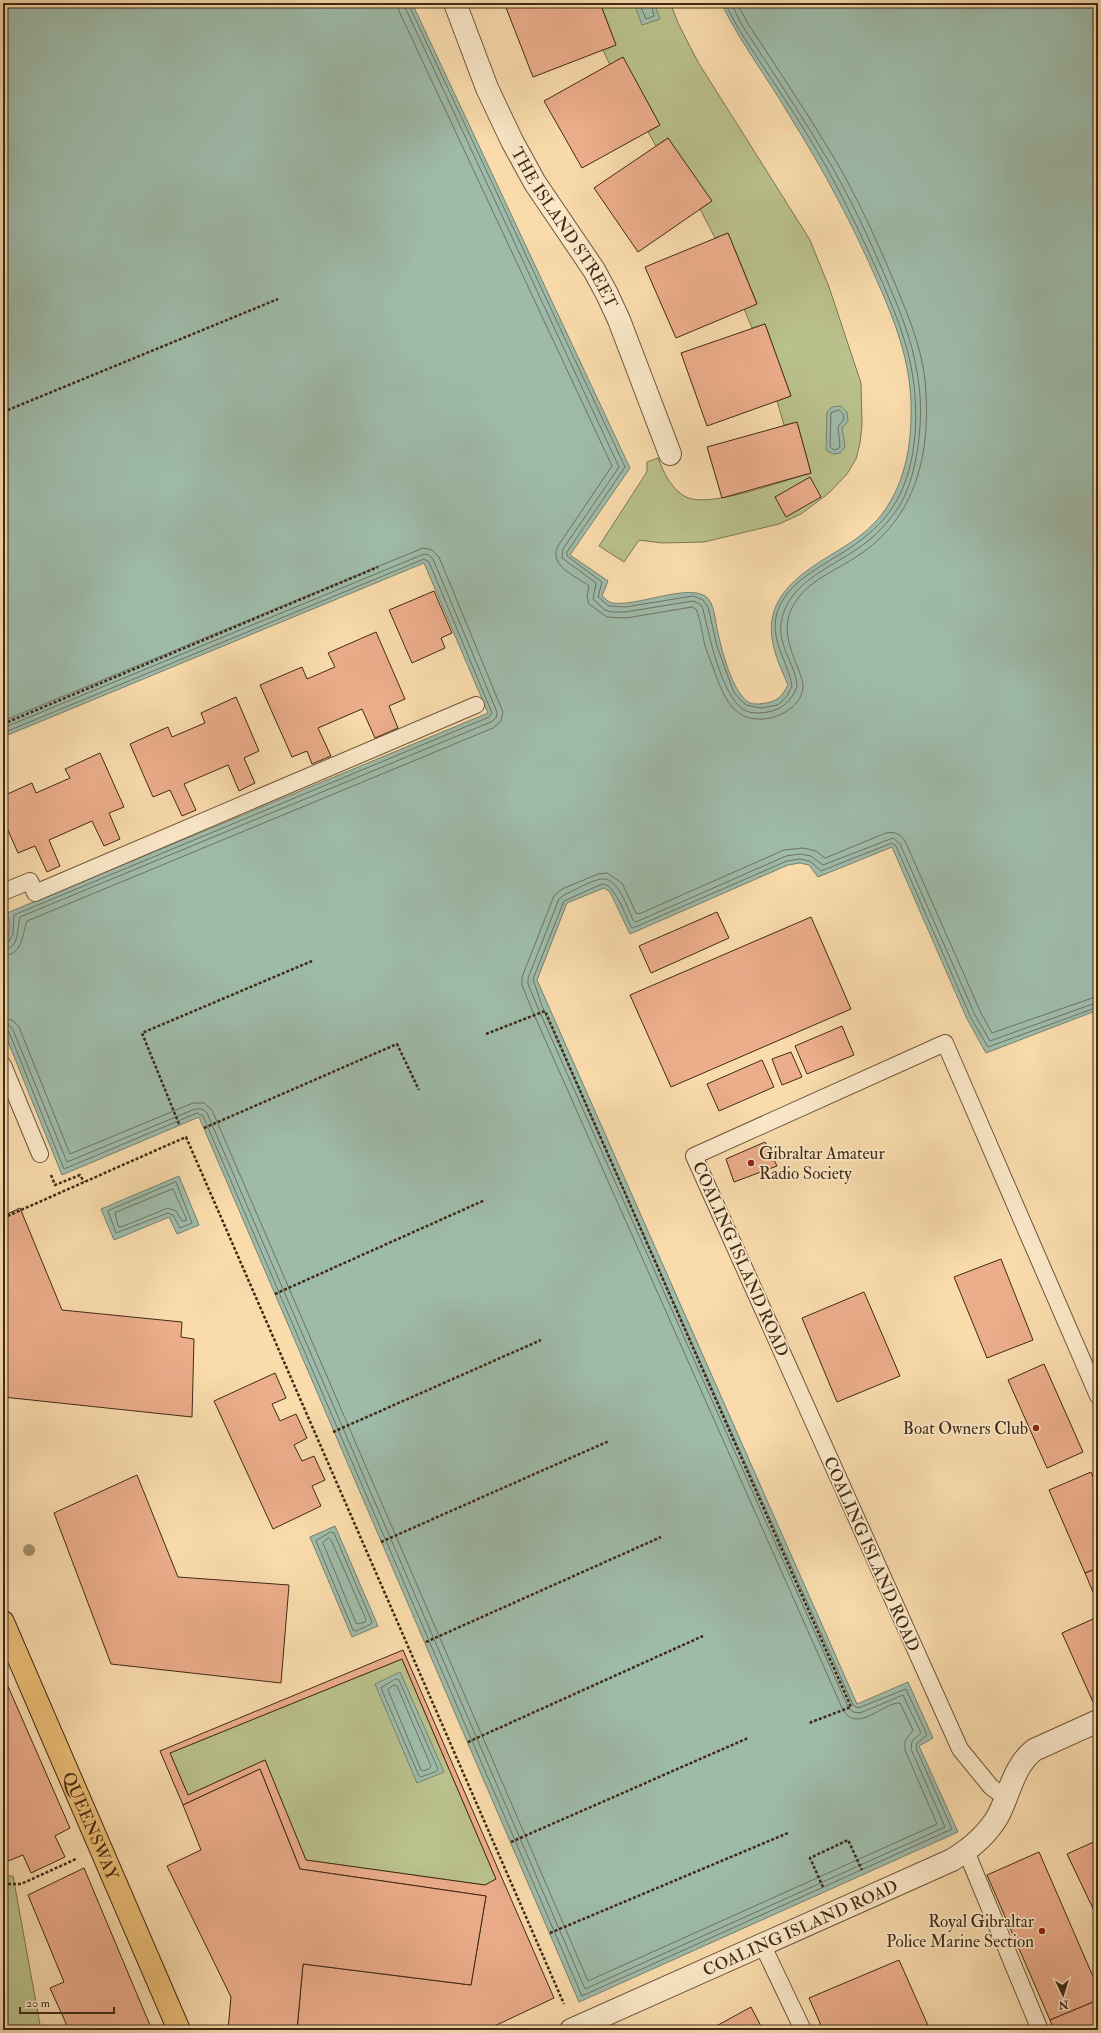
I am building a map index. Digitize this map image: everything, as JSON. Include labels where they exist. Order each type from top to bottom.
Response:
[{"type":"main road","name":"QUEENSWAY","points":[[3,1622],[179,2030]]},
{"type":"street","name":"THE ISLAND STREET","points":[[455,3],[487,88],[512,141],[535,183],[594,270],[607,294],[670,454]]},
{"type":"street","name":"COALING ISLAND ROAD","points":[[573,2029],[762,1944],[935,1869],[966,1851],[989,1829],[1006,1798],[1019,1768],[1029,1754],[1034,1750],[1098,1721]]},
{"type":"lane","points":[[3,892],[30,881],[35,893],[476,705]]},
{"type":"lane","name":"COALING ISLAND ROAD","points":[[1006,1798],[992,1787],[960,1749],[694,1156],[944,1043],[1098,1396]]},
{"type":"lane","points":[[3,1065],[40,1154]]},
{"type":"lane","points":[[966,1851],[1040,2030]]},
{"type":"lane","points":[[762,1944],[803,2030]]},
{"type":"path","points":[[3,412],[278,299]]},
{"type":"path","points":[[3,724],[378,567]]},
{"type":"path","points":[[179,1124],[142,1033],[312,961]]},
{"type":"path","points":[[486,1034],[545,1011],[851,1707],[809,1723]]},
{"type":"path","points":[[204,1128],[397,1044],[419,1090]]},
{"type":"path","points":[[3,1218],[186,1137],[573,2029]]},
{"type":"path","points":[[40,1154],[55,1184],[80,1175],[84,1182]]},
{"type":"path","points":[[275,1294],[486,1200]]},
{"type":"path","points":[[333,1432],[541,1340]]},
{"type":"path","points":[[381,1542],[609,1441]]},
{"type":"path","points":[[426,1642],[661,1537]]},
{"type":"path","points":[[468,1742],[703,1636]]},
{"type":"path","points":[[511,1842],[748,1738]]},
{"type":"path","points":[[550,1933],[788,1834]]},
{"type":"path","points":[[825,1892],[810,1858],[848,1840],[864,1874]]},
{"type":"path","points":[[3,1884],[21,1884],[100,1848]]},
{"type":"green space","points":[[600,3],[670,3],[679,25],[698,62],[810,240],[829,287],[861,383],[862,425],[856,459],[847,474],[829,493],[801,514],[779,524],[704,542],[662,543],[639,540],[624,562],[599,546],[645,475],[647,471],[647,462],[658,458],[666,475],[676,490],[686,497],[697,500],[729,497],[811,473],[797,422],[784,425],[777,401],[791,396],[765,324],[752,328],[744,309],[757,303],[728,233],[715,238],[700,209],[711,201],[668,138],[656,146],[648,132],[660,125],[623,58],[610,65],[603,50],[616,45]]},
{"type":"green space","points":[[402,1659],[496,1879],[485,1885],[306,1860],[265,1760],[188,1795],[170,1753]]},
{"type":"green space","points":[[3,1876],[13,1876],[41,2030],[3,2030]]},
{"type":"water","points":[[3,3],[412,3],[630,468],[570,555],[608,581],[602,596],[612,603],[634,602],[686,593],[697,593],[705,596],[713,607],[722,650],[728,670],[737,689],[742,697],[748,702],[752,704],[762,704],[777,699],[782,695],[788,685],[775,653],[771,631],[773,616],[778,602],[786,590],[796,580],[821,561],[863,534],[878,519],[887,507],[901,480],[905,465],[910,435],[911,404],[908,372],[896,327],[868,261],[838,199],[815,158],[737,32],[721,3],[1098,3],[1098,1010],[986,1053],[967,1019],[892,847],[818,877],[809,865],[800,863],[788,865],[630,934],[610,892],[604,888],[567,903],[537,980],[857,1704],[908,1682],[933,1738],[919,1746],[958,1832],[579,2002],[199,1117],[62,1175],[3,1029],[3,943],[8,936],[10,929],[7,913],[488,713],[424,563],[3,737]]},
{"type":"water","points":[[634,3],[654,3],[660,19],[642,25]]},
{"type":"water","points":[[841,406],[847,412],[848,421],[842,428],[845,447],[840,453],[833,454],[826,450],[827,412],[832,407]]},
{"type":"water","points":[[179,1176],[199,1225],[177,1234],[169,1217],[114,1240],[101,1209]]},
{"type":"water","points":[[335,1526],[378,1626],[352,1637],[310,1537]]},
{"type":"water","points":[[400,1672],[444,1772],[417,1783],[375,1684]]},
{"type":"building","points":[[511,3],[600,3],[616,45],[533,77],[505,5]]},
{"type":"building","points":[[623,57],[660,125],[582,168],[544,101]]},
{"type":"building","points":[[668,138],[712,201],[638,252],[594,188]]},
{"type":"building","points":[[728,233],[757,304],[676,338],[645,267]]},
{"type":"building","points":[[765,324],[791,396],[707,426],[681,353]]},
{"type":"building","points":[[797,422],[811,473],[722,498],[707,447]]},
{"type":"building","points":[[810,477],[821,497],[786,517],[775,497]]},
{"type":"building","points":[[434,591],[452,633],[441,638],[445,648],[412,663],[389,610]]},
{"type":"building","points":[[376,632],[405,699],[389,706],[398,728],[375,738],[362,709],[318,728],[331,756],[312,764],[307,751],[292,757],[260,685],[302,667],[307,679],[335,667],[328,653]]},
{"type":"building","points":[[236,697],[259,751],[244,758],[255,783],[239,791],[228,765],[184,784],[196,810],[182,816],[170,790],[153,797],[130,744],[168,727],[172,737],[205,723],[201,713]]},
{"type":"building","points":[[100,753],[124,807],[109,813],[120,839],[104,846],[92,821],[49,840],[60,866],[47,872],[35,846],[18,853],[3,819],[3,796],[32,783],[36,793],[70,778],[65,769]]},
{"type":"building","points":[[717,912],[729,938],[651,973],[639,946]]},
{"type":"building","points":[[811,917],[851,1009],[671,1087],[630,995]]},
{"type":"building","points":[[842,1026],[854,1055],[807,1074],[795,1046]]},
{"type":"building","points":[[791,1052],[802,1077],[782,1085],[772,1059]]},
{"type":"building","points":[[762,1060],[774,1087],[719,1111],[707,1084]]},
{"type":"building","name":"Gibraltar Amateur Radio Society","points":[[765,1142],[777,1166],[734,1182],[726,1159]]},
{"type":"building","points":[[20,1208],[62,1310],[182,1322],[181,1337],[194,1339],[192,1417],[3,1397],[3,1216]]},
{"type":"building","points":[[1001,1259],[1033,1340],[987,1358],[954,1277]]},
{"type":"building","points":[[864,1292],[900,1376],[837,1402],[802,1318]]},
{"type":"building","points":[[1044,1364],[1083,1452],[1047,1468],[1008,1380]]},
{"type":"building","points":[[275,1373],[286,1398],[272,1404],[280,1421],[296,1414],[307,1438],[294,1445],[302,1461],[314,1456],[325,1480],[312,1486],[321,1506],[273,1529],[214,1401]]},
{"type":"building","points":[[1091,1472],[1098,1488],[1098,1568],[1085,1573],[1049,1490]]},
{"type":"building","points":[[137,1475],[178,1577],[289,1585],[281,1683],[111,1664],[54,1513]]},
{"type":"building","points":[[1098,1568],[1098,1604],[1085,1573]]},
{"type":"building","points":[[1093,1619],[1098,1630],[1098,1700],[1093,1702],[1062,1633]]},
{"type":"building","points":[[403,1650],[554,1998],[486,2030],[297,2030],[303,1964],[471,1985],[486,1896],[300,1869],[260,1769],[183,1805],[160,1751]],"holes":[[[402,1659],[496,1879],[485,1885],[306,1860],[265,1760],[188,1795],[170,1753]]]},
{"type":"building","points":[[3,1675],[70,1828],[55,1836],[65,1857],[31,1873],[23,1855],[3,1863],[3,1764],[8,1761],[3,1750]]},
{"type":"building","points":[[260,1769],[300,1869],[486,1896],[471,1985],[303,1964],[297,2030],[228,2030],[231,1997],[167,1866],[201,1850],[183,1805]]},
{"type":"building","points":[[1098,1840],[1098,1919],[1067,1854]]},
{"type":"building","name":"Royal Gibraltar Police Marine Section","points":[[1039,1852],[1098,1988],[1098,2000],[1050,2020],[987,1875]]},
{"type":"building","points":[[84,1868],[152,2030],[69,2030],[50,1988],[64,1982],[28,1895]]},
{"type":"building","points":[[899,1960],[930,2030],[823,2030],[809,1998]]},
{"type":"building","points":[[1098,2000],[1098,2030],[1054,2030],[1050,2020]]},
{"type":"building","points":[[751,2007],[763,2030],[709,2030]]},
{"type":"place","name":"Gibraltar Amateur Radio Society","points":[[751,1163]]},
{"type":"place","name":"Boat Owners Club","points":[[1036,1428]]},
{"type":"place","name":"Royal Gibraltar Police Marine Section","points":[[1042,1931]]}]
